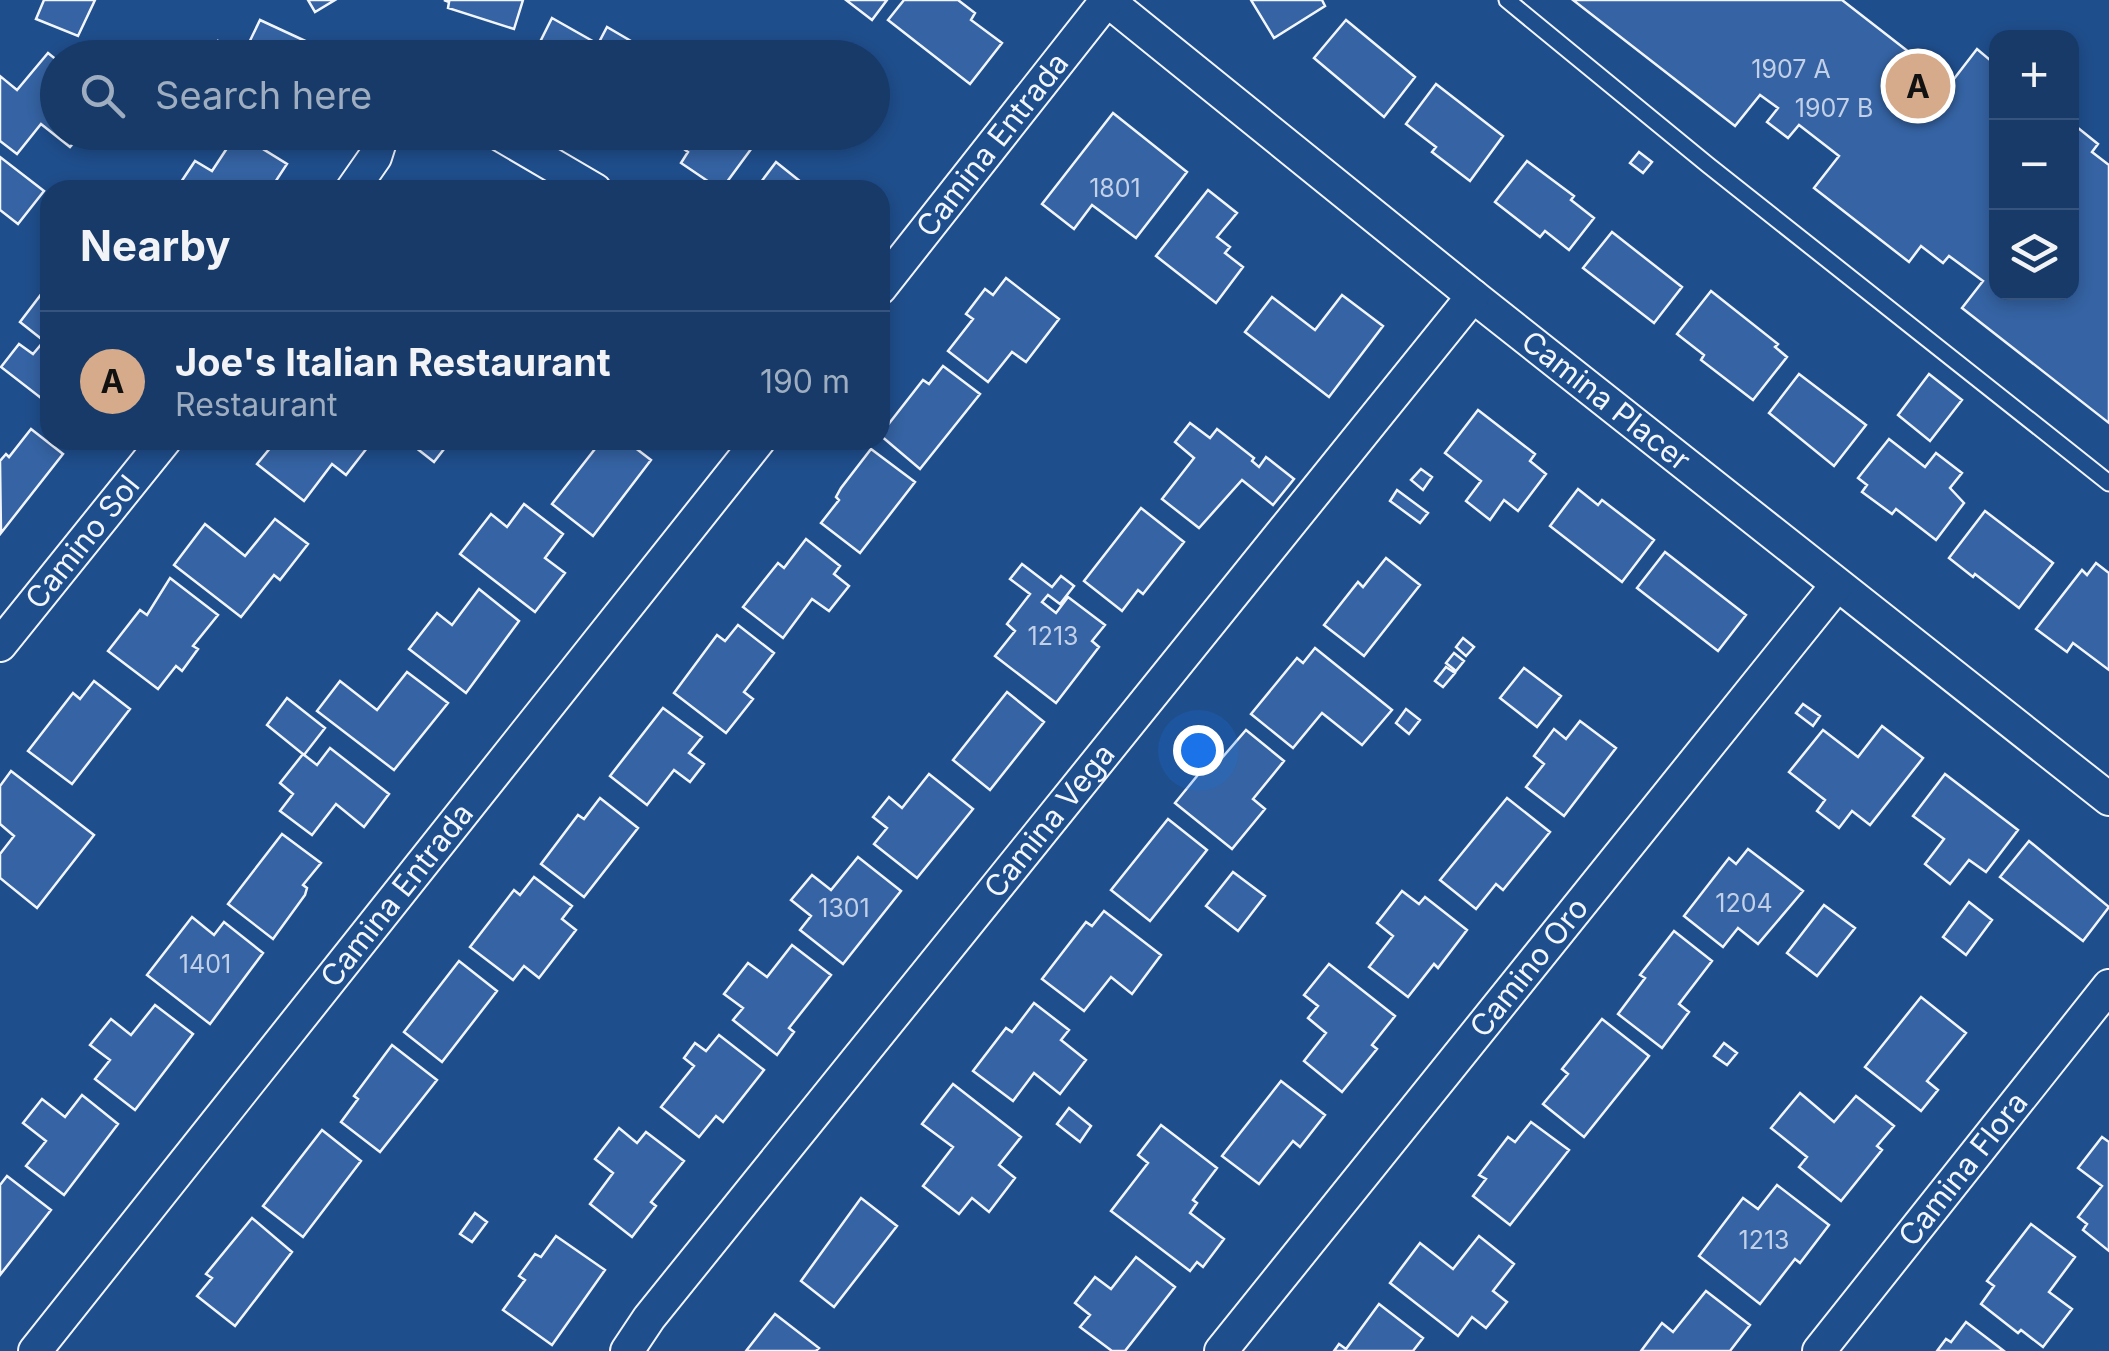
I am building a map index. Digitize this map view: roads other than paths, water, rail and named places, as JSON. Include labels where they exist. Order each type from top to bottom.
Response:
[{"type":"street","name":"Camina Entrada","points":[[890,275],[1107,0]]},
{"type":"street","name":"Camina Placer","points":[[1107,0],[2109,800]]},
{"type":"street","points":[[359,180],[377,150]]},
{"type":"street","points":[[527,150],[578,180]]},
{"type":"street","name":"Camina Vega","points":[[627,1351],[1473,296]]},
{"type":"street","name":"Camino Sol","points":[[0,645],[157,450]]},
{"type":"street","name":"Camina Entrada","points":[[35,1351],[751,450]]},
{"type":"street","name":"Camino Oro","points":[[1220,1351],[1837,584]]},
{"type":"street","name":"Camina Flora","points":[[1819,1351],[2109,986]]},
{"type":"lane","points":[[1507,0],[1708,165],[2109,482]]},
{"type":"place","name":"Joe's Italian Restaurant","points":[[1918,86]]}]
